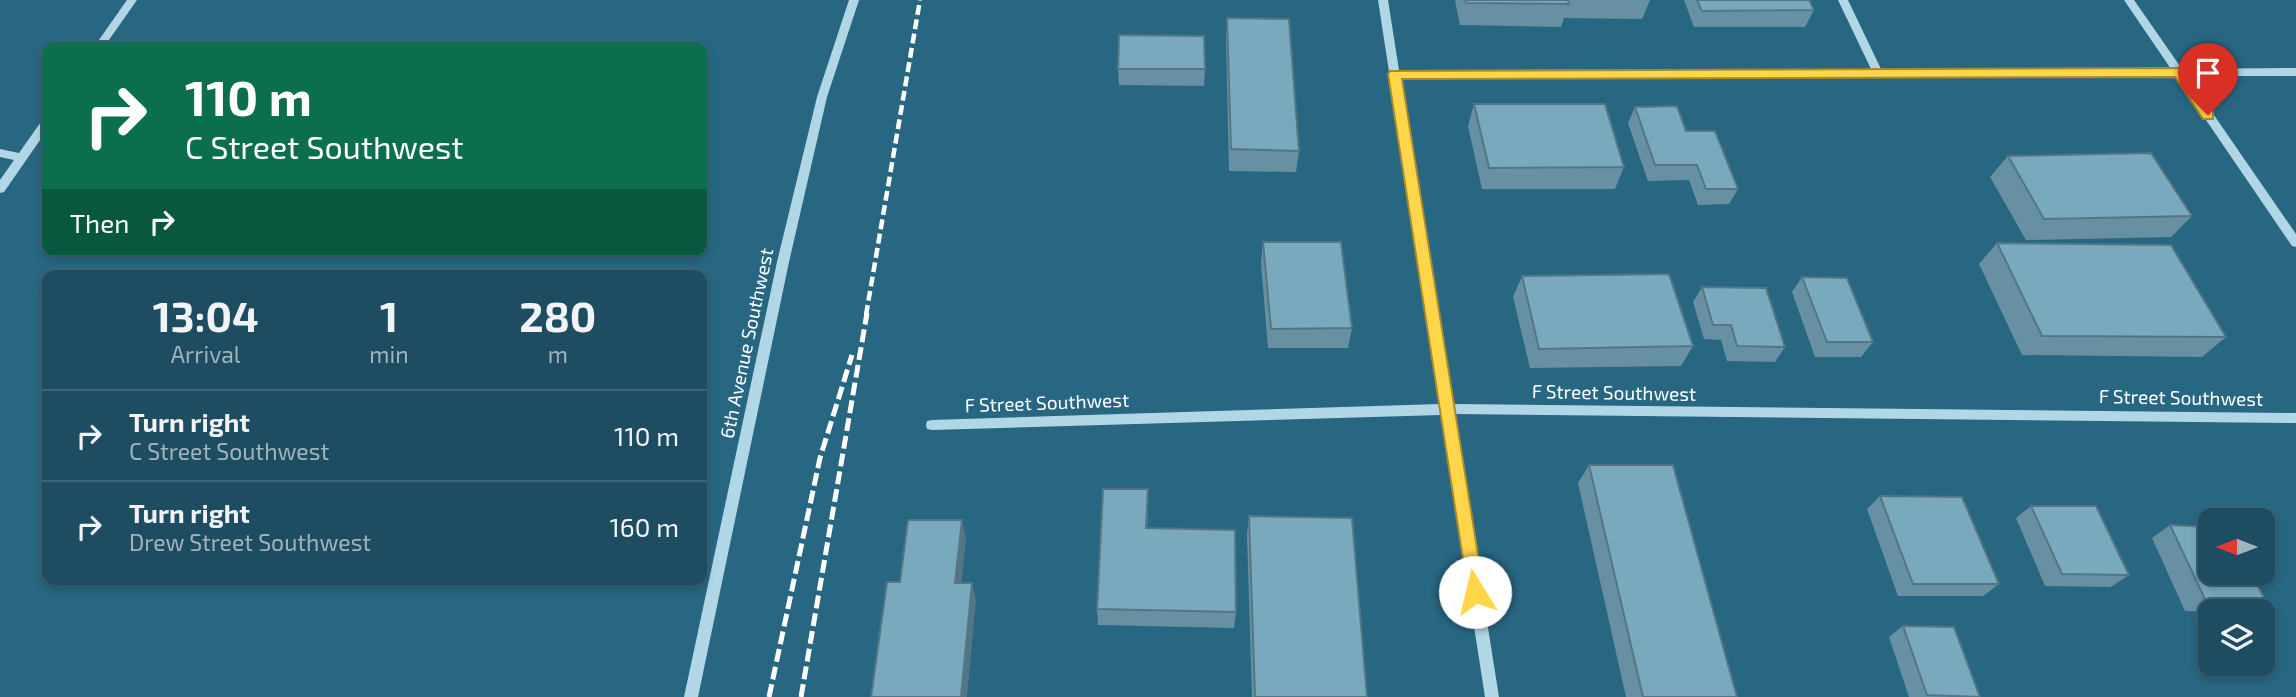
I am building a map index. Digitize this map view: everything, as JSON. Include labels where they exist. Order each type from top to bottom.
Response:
[{"type":"street","points":[[103,42],[132,0]]},
{"type":"street","name":"6th Avenue Southwest","points":[[691,697],[780,275],[822,97],[854,0]]},
{"type":"street","points":[[1843,0],[1878,73]]},
{"type":"street","points":[[2129,0],[2296,243]]},
{"type":"street","points":[[1380,1],[1394,74],[1492,697]]},
{"type":"street","points":[[1394,74],[2296,72]]},
{"type":"street","points":[[0,189],[42,129]]},
{"type":"street","points":[[0,153],[22,158]]},
{"type":"street","name":"F Street Southwest","points":[[932,425],[1446,409],[2296,418]]},
{"type":"building","points":[[1465,0],[1568,0],[1569,4],[1466,3]]},
{"type":"building","points":[[1697,0],[1809,0],[1814,10],[1702,11]]},
{"type":"building","points":[[1227,18],[1289,19],[1299,151],[1231,149]]},
{"type":"building","points":[[1119,35],[1204,36],[1205,69],[1118,69]]},
{"type":"building","points":[[1474,104],[1605,104],[1624,167],[1489,168]]},
{"type":"building","points":[[1677,106],[1686,131],[1715,131],[1738,189],[1706,189],[1697,165],[1655,165],[1635,107]]},
{"type":"building","points":[[2151,153],[2192,216],[2044,219],[2008,156]]},
{"type":"building","points":[[1263,242],[1341,242],[1352,328],[1271,329]]},
{"type":"building","points":[[1997,243],[2171,245],[2226,337],[2042,336]]},
{"type":"building","points":[[1669,274],[1693,346],[1539,349],[1522,276]]},
{"type":"building","points":[[1802,277],[1847,278],[1873,342],[1827,342]]},
{"type":"building","points":[[1702,287],[1766,288],[1785,347],[1737,346],[1731,325],[1713,325]]},
{"type":"building","points":[[1589,465],[1673,465],[1737,697],[1643,697]]},
{"type":"building","points":[[1103,489],[1148,489],[1146,528],[1235,530],[1236,612],[1097,609]]},
{"type":"building","points":[[1880,496],[1962,497],[1999,584],[1913,584]]},
{"type":"building","points":[[2031,506],[2096,506],[2129,575],[2062,574]]},
{"type":"building","points":[[1249,516],[1352,518],[1367,697],[1255,697]]},
{"type":"building","points":[[908,520],[962,520],[955,583],[972,583],[961,697],[871,697],[887,582],[900,582]]},
{"type":"building","points":[[2170,525],[2198,526],[2198,584]]},
{"type":"building","points":[[2198,585],[2258,585],[2264,599],[2205,599]]},
{"type":"building","points":[[1903,626],[1954,627],[1980,697],[1927,695]]},
{"type":"railway","points":[[866,315],[920,0]]},
{"type":"railway","points":[[801,697],[867,313]]},
{"type":"railway","points":[[769,697],[820,458],[852,355]]},
{"type":"route","points":[[1475,592],[1394,74],[2179,73],[2208,115]]}]
